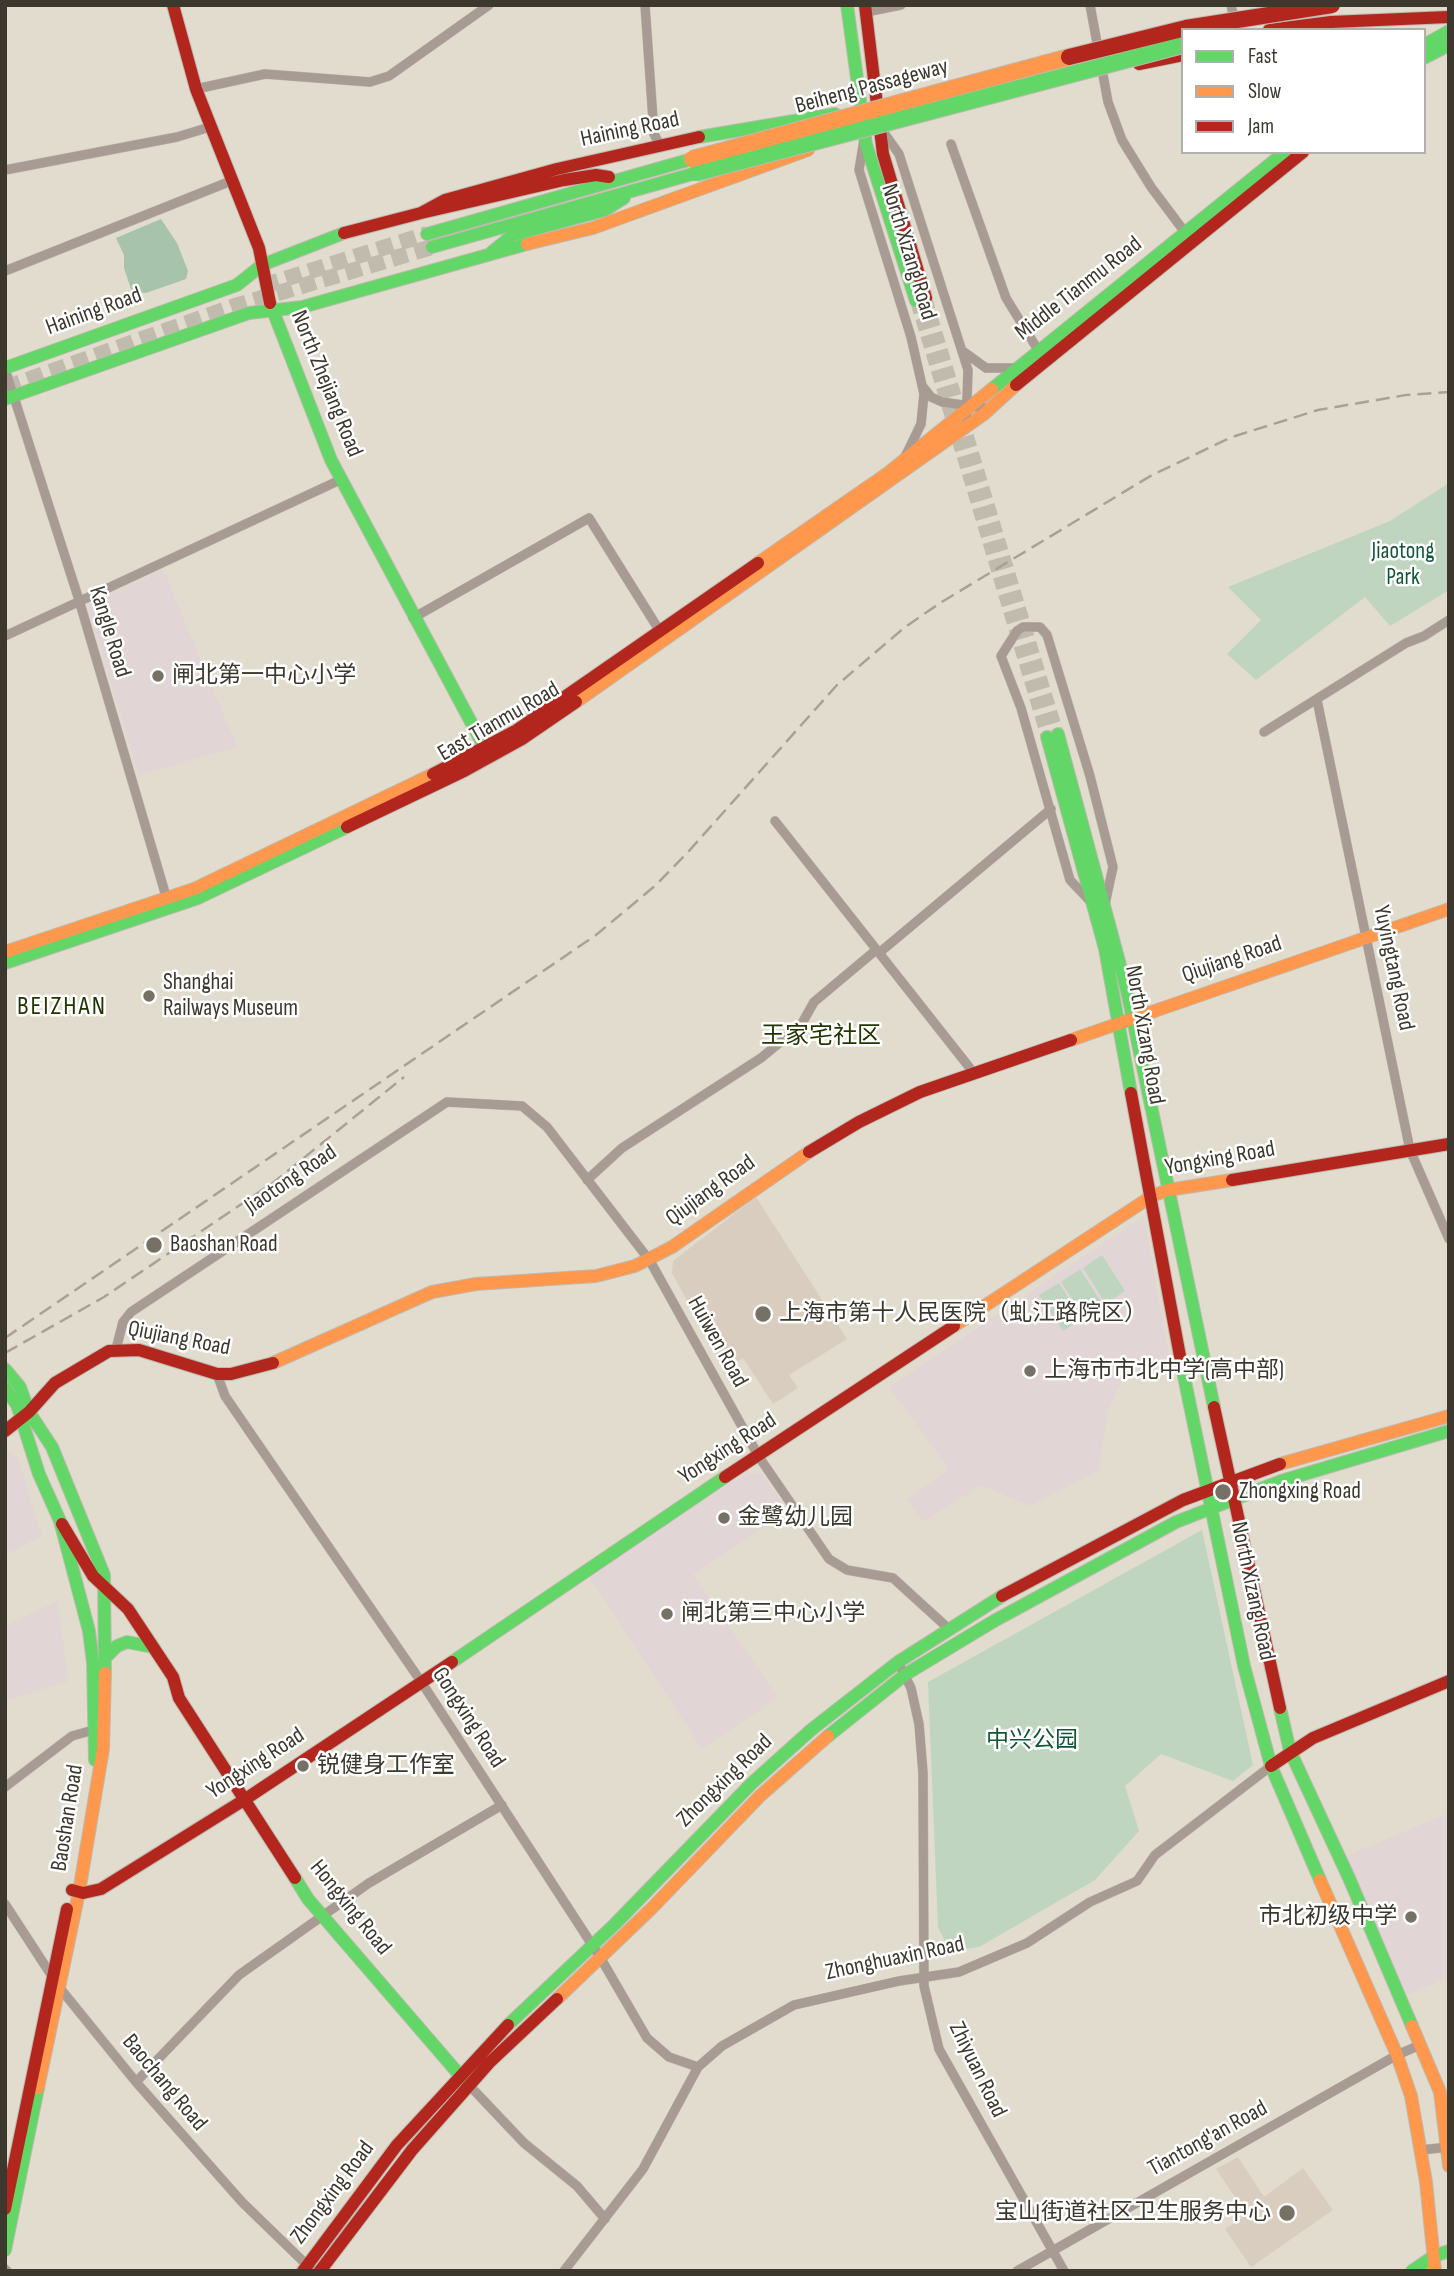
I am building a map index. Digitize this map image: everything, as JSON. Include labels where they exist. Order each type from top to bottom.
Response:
[{"type":"main road","name":"North Zhejiang Road","points":[[173,5],[196,89],[259,248],[272,310],[341,480],[487,753]]},
{"type":"main road","name":"North Xizang Road","points":[[848,5],[865,135],[921,300],[883,154],[866,9]]},
{"type":"main road","name":"Haining Road","points":[[5,368],[237,285],[262,265],[352,230],[421,213],[445,200],[557,169],[746,127],[878,104],[1232,10],[1288,5]]},
{"type":"main road","name":"Beiheng Passageway","points":[[1186,28],[1332,5]]},
{"type":"main road","points":[[1284,28],[1331,22],[1449,17]]},
{"type":"main road","points":[[1364,28],[1449,23]]},
{"type":"main road","name":"Beiheng Passageway","points":[[1181,29],[1115,44],[694,166],[648,186],[430,240],[618,179],[694,166],[1181,45]]},
{"type":"main road","points":[[1426,44],[1449,32]]},
{"type":"main road","points":[[1426,57],[1449,45]]},
{"type":"main road","points":[[10,397],[248,313],[362,292],[492,252],[593,228],[805,151],[1102,72],[1181,55]]},
{"type":"main road","name":"Middle Tianmu Road","points":[[966,428],[1283,154]]},
{"type":"main road","name":"Middle Tianmu Road","points":[[902,462],[1038,350],[1300,154]]},
{"type":"main road","points":[[421,213],[596,174],[618,179]]},
{"type":"main road","points":[[492,252],[513,235],[605,209],[648,186]]},
{"type":"main road","name":"East Tianmu Road","points":[[5,952],[168,904],[198,898],[487,753],[667,641],[966,428]]},
{"type":"main road","name":"East Tianmu Road","points":[[487,753],[902,462]]},
{"type":"main road","name":"North Xizang Road","points":[[1052,736],[1100,905],[1168,1190],[1229,1482],[1290,1751],[1440,2092],[1449,2166]]},
{"type":"main road","name":"East Tianmu Road","points":[[5,963],[168,904]]},
{"type":"main road","name":"Qiujiang Road","points":[[5,1431],[25,1416],[55,1383],[99,1354],[117,1349],[152,1353],[217,1374],[238,1373],[271,1364],[432,1292],[463,1285],[596,1276],[650,1261],[778,1171],[859,1122],[920,1092],[1449,909]]},
{"type":"main road","name":"North Xizang Road","points":[[1126,1021],[1176,1337],[1244,1666],[1271,1766],[1397,2054],[1411,2096],[1439,2259]]},
{"type":"main road","name":"Yongxing Road","points":[[75,1891],[101,1889],[244,1800],[422,1683],[642,1531],[759,1457],[1152,1196],[1168,1190],[1449,1144]]},
{"type":"main road","name":"Baoshan Road","points":[[5,1369],[20,1388],[25,1416],[60,1521],[82,1603],[93,1663],[99,1729]]},
{"type":"main road","name":"Baoshan Road","points":[[5,1388],[52,1447],[104,1575],[107,1590],[106,1657],[99,1729],[75,1891],[5,2209]]},
{"type":"main road","name":"Zhongxing Road","points":[[311,2269],[397,2145],[760,1796],[949,1629],[1135,1524],[1207,1490],[1351,1442],[1449,1416]]},
{"type":"main road","name":"Zhongxing Road","points":[[902,1668],[1108,1557],[1211,1507],[1281,1481],[1449,1431]]},
{"type":"main road","name":"Hongxing Road","points":[[60,1521],[93,1576],[128,1609],[173,1677],[179,1698],[322,1917],[464,2079]]},
{"type":"main road","points":[[82,1603],[96,1590],[107,1590]]},
{"type":"main road","points":[[106,1657],[117,1646],[127,1642],[153,1647]]},
{"type":"main road","name":"Zhonghuaxin Road","points":[[1271,1766],[1290,1751],[1449,1681]]},
{"type":"main road","name":"Baoshan Road","points":[[5,2250],[15,2162]]},
{"type":"main road","points":[[1412,2271],[1439,2259]]},
{"type":"street","points":[[196,89],[245,76],[282,73],[370,82],[389,76],[489,5]]},
{"type":"street","points":[[645,5],[654,134],[662,147]]},
{"type":"street","points":[[866,9],[901,5]]},
{"type":"street","points":[[1090,5],[1108,102],[1128,152],[1189,237]]},
{"type":"street","points":[[5,170],[177,137],[210,127]]},
{"type":"street","name":"North Xizang Road","points":[[882,130],[899,154],[960,349],[970,385],[966,428]]},
{"type":"street","name":"North Xizang Road","points":[[865,135],[859,170],[922,383],[925,404],[921,424],[902,462]]},
{"type":"street","points":[[951,144],[1006,298],[1038,350]]},
{"type":"street","points":[[5,271],[232,181]]},
{"type":"street","points":[[960,349],[986,369],[1016,368]]},
{"type":"street","name":"Kangle Road","points":[[5,368],[10,397],[79,600],[168,904]]},
{"type":"street","points":[[922,383],[931,397],[948,403],[991,409]]},
{"type":"street","points":[[948,403],[962,398],[970,385]]},
{"type":"street","points":[[5,636],[341,480]]},
{"type":"street","points":[[413,618],[589,518],[661,633]]},
{"type":"street","points":[[1264,733],[1406,643],[1424,636],[1449,620]]},
{"type":"street","points":[[1030,626],[1040,627],[1047,635],[1090,776],[1113,867],[1100,905],[1070,880],[1051,809],[1021,708],[1001,656],[1017,631],[1030,626]]},
{"type":"street","name":"Yuyingtang Road","points":[[1317,700],[1410,1150],[1449,1239]]},
{"type":"street","points":[[587,1180],[622,1148],[761,1058],[802,1025],[814,1002],[1051,809]]},
{"type":"street","points":[[775,821],[973,1072]]},
{"type":"street","name":"Jiaotong Road","points":[[117,1349],[123,1322],[131,1312],[447,1102],[522,1106]]},
{"type":"street","name":"Huiwen Road","points":[[522,1106],[547,1127],[650,1261],[759,1457],[835,1565],[848,1570],[893,1577],[949,1629]]},
{"type":"street","name":"Gongxing Road","points":[[217,1374],[225,1396],[422,1683],[597,1951],[655,2048],[668,2057],[698,2067]]},
{"type":"street","name":"Zhiyuan Road","points":[[902,1668],[915,1702],[922,1761],[924,1978],[926,1998],[939,2049],[1064,2271]]},
{"type":"street","points":[[5,1787],[72,1736],[99,1729]]},
{"type":"street","name":"Zhonghuaxin Road","points":[[564,2271],[643,2169],[698,2067],[722,2046],[794,2005],[959,1972],[1027,1943],[1090,1902],[1137,1881],[1155,1855],[1271,1766]]},
{"type":"street","points":[[136,2082],[239,1975],[389,1871],[502,1805]]},
{"type":"street","name":"Baochang Road","points":[[5,1904],[55,1982],[136,2082],[242,2202],[311,2269]]},
{"type":"street","name":"Tiantong'an Road","points":[[1017,2271],[1397,2054],[1420,2046]]},
{"type":"street","name":"Hongxing Road","points":[[464,2079],[524,2143],[577,2186],[605,2219]]},
{"type":"street","points":[[1421,2150],[1448,2147]]},
{"type":"shaded area","name":"闸北第一中心小学","points":[[163,569],[237,747],[139,775],[87,605]]},
{"type":"shaded area","name":"上海市第十人民医院（虬江路院区）","points":[[756,1197],[847,1339],[789,1375],[798,1388],[773,1404],[743,1358],[724,1369],[672,1273],[673,1261]]},
{"type":"shaded area","name":"上海市市北中学(高中部)","points":[[1144,1216],[1170,1362],[1122,1379],[1107,1413],[1099,1470],[1030,1506],[981,1485],[923,1522],[907,1500],[949,1469],[889,1387]]},
{"type":"shaded area","points":[[5,1449],[18,1458],[42,1536],[5,1555]]},
{"type":"shaded area","name":"闸北第三中心小学","points":[[761,1473],[788,1510],[693,1575],[778,1697],[702,1749],[588,1575],[745,1474]]},
{"type":"shaded area","points":[[58,1601],[68,1681],[5,1701],[5,1626]]},
{"type":"shaded area","name":"市北初级中学","points":[[1449,1813],[1449,1977],[1407,1995],[1346,1856]]},
{"type":"shaded area","name":"宝山街道社区卫生服务中心","points":[[1238,2157],[1264,2197],[1303,2168],[1333,2210],[1251,2267],[1225,2229],[1247,2215],[1216,2169]]},
{"type":"green space","points":[[161,219],[177,243],[188,271],[186,279],[146,293],[132,292],[124,268],[124,255],[116,238]]},
{"type":"green space","name":"Jiaotong Park","points":[[1449,483],[1449,590],[1390,626],[1365,597],[1256,680],[1227,654],[1261,620],[1228,587],[1390,521]]},
{"type":"green space","points":[[1102,1255],[1125,1291],[1106,1304],[1083,1268]]},
{"type":"green space","points":[[1080,1269],[1103,1305],[1084,1317],[1061,1282]]},
{"type":"green space","points":[[1059,1283],[1082,1319],[1063,1331],[1039,1295]]},
{"type":"green space","name":"中兴公园","points":[[1202,1530],[1253,1765],[1233,1781],[1161,1754],[1125,1786],[1139,1831],[1095,1880],[979,1947],[950,1951],[938,1927],[928,1682]]},
{"type":"tunnel","points":[[263,286],[427,234]]},
{"type":"tunnel","points":[[5,388],[235,306],[432,247]]},
{"type":"tunnel","points":[[926,298],[1058,734]]},
{"type":"tunnel","points":[[916,301],[1047,737]]},
{"type":"railway","points":[[5,1338],[596,935],[656,885],[688,852],[837,685],[904,628],[940,603],[1152,475],[1232,437],[1318,410],[1406,395],[1449,392]]},
{"type":"railway","points":[[5,1353],[104,1297],[274,1182],[404,1077]]},
{"type":"traffic: fast","points":[[847,5],[866,144],[916,301]]},
{"type":"traffic: fast","points":[[1426,44],[1449,31]]},
{"type":"traffic: fast","points":[[1426,57],[1449,45]]},
{"type":"traffic: fast","points":[[696,173],[1181,46]]},
{"type":"traffic: fast","points":[[699,137],[835,114]]},
{"type":"traffic: fast","points":[[992,389],[1283,154]]},
{"type":"traffic: fast","points":[[427,234],[692,159]]},
{"type":"traffic: fast","points":[[432,247],[696,173]]},
{"type":"traffic: fast","points":[[492,252],[513,235],[605,210],[624,198]]},
{"type":"traffic: fast","points":[[5,368],[237,285],[262,265],[344,233]]},
{"type":"traffic: fast","points":[[5,399],[249,313],[302,307],[527,244]]},
{"type":"traffic: fast","points":[[270,303],[331,460],[488,754]]},
{"type":"traffic: fast","points":[[1058,734],[1127,991],[1214,1407]]},
{"type":"traffic: fast","points":[[1047,737],[1105,949],[1131,1093]]},
{"type":"traffic: fast","points":[[5,963],[198,898],[347,827]]},
{"type":"traffic: fast","points":[[1182,1367],[1244,1666],[1271,1766],[1320,1880]]},
{"type":"traffic: fast","points":[[5,1369],[20,1387],[29,1412],[52,1447],[104,1575],[105,1673]]},
{"type":"traffic: fast","points":[[5,1388],[17,1405],[39,1474],[60,1521],[89,1631],[93,1663],[95,1760]]},
{"type":"traffic: fast","points":[[828,1736],[906,1674],[994,1621],[1176,1522],[1281,1481],[1449,1431]]},
{"type":"traffic: fast","points":[[452,1662],[725,1477]]},
{"type":"traffic: fast","points":[[508,2025],[615,1924],[752,1783],[811,1730],[898,1662],[1002,1596]]},
{"type":"traffic: fast","points":[[106,1657],[117,1646],[127,1642],[153,1647]]},
{"type":"traffic: fast","points":[[1280,1708],[1290,1751],[1349,1878],[1412,2026]]},
{"type":"traffic: fast","points":[[295,1878],[308,1899],[463,2079]]},
{"type":"traffic: fast","points":[[5,2250],[38,2088]]},
{"type":"traffic: fast","points":[[1412,2271],[1434,2256],[1449,2251]]},
{"type":"traffic: slow","points":[[692,159],[1069,57]]},
{"type":"traffic: slow","points":[[527,244],[593,228],[808,150]]},
{"type":"traffic: slow","points":[[576,702],[984,414],[1016,385]]},
{"type":"traffic: slow","points":[[758,563],[888,473],[992,389]]},
{"type":"traffic: slow","points":[[5,952],[194,889],[433,774]]},
{"type":"traffic: slow","points":[[1071,1040],[1449,909]]},
{"type":"traffic: slow","points":[[273,1363],[432,1292],[476,1284],[596,1276],[635,1266],[672,1247],[809,1152]]},
{"type":"traffic: slow","points":[[954,1326],[1152,1196],[1168,1190],[1232,1180]]},
{"type":"traffic: slow","points":[[1280,1464],[1449,1416]]},
{"type":"traffic: slow","points":[[38,2088],[79,1892],[103,1749],[105,1673]]},
{"type":"traffic: slow","points":[[557,1999],[651,1909],[760,1796],[828,1736]]},
{"type":"traffic: slow","points":[[1320,1880],[1397,2055],[1411,2096],[1426,2182],[1435,2271]]},
{"type":"traffic: slow","points":[[1412,2026],[1440,2092],[1449,2166]]},
{"type":"traffic: jam","points":[[173,5],[196,89],[259,248],[270,303]]},
{"type":"traffic: jam","points":[[865,5],[883,154],[926,298]]},
{"type":"traffic: jam","points":[[1186,28],[1332,5]]},
{"type":"traffic: jam","points":[[1284,28],[1331,22],[1449,17]]},
{"type":"traffic: jam","points":[[1069,57],[1181,29]]},
{"type":"traffic: jam","points":[[1139,64],[1181,55]]},
{"type":"traffic: jam","points":[[344,233],[421,213],[445,200],[557,169],[699,137]]},
{"type":"traffic: jam","points":[[1016,385],[1301,154]]},
{"type":"traffic: jam","points":[[421,213],[564,180],[596,175],[609,177]]},
{"type":"traffic: jam","points":[[433,774],[517,730],[758,563]]},
{"type":"traffic: jam","points":[[347,827],[464,771],[522,739],[576,702]]},
{"type":"traffic: jam","points":[[809,1152],[859,1122],[920,1092],[1071,1040]]},
{"type":"traffic: jam","points":[[1131,1093],[1182,1367]]},
{"type":"traffic: jam","points":[[1232,1180],[1449,1144]]},
{"type":"traffic: jam","points":[[725,1477],[954,1326]]},
{"type":"traffic: jam","points":[[5,1431],[29,1412],[55,1383],[109,1351],[139,1350],[217,1374],[231,1374],[273,1363]]},
{"type":"traffic: jam","points":[[1214,1407],[1280,1708]]},
{"type":"traffic: jam","points":[[1002,1596],[1183,1500],[1280,1464]]},
{"type":"traffic: jam","points":[[62,1524],[93,1576],[128,1609],[173,1677],[179,1698],[295,1878]]},
{"type":"traffic: jam","points":[[72,1890],[83,1893],[101,1889],[244,1800],[452,1662]]},
{"type":"traffic: jam","points":[[1271,1766],[1313,1738],[1449,1681]]},
{"type":"traffic: jam","points":[[5,2209],[67,1909]]},
{"type":"traffic: jam","points":[[320,2271],[412,2150],[489,2063],[557,1999]]},
{"type":"traffic: jam","points":[[303,2271],[397,2145],[508,2025]]},
{"type":"place","name":"闸北第一中心小学","points":[[158,676]]},
{"type":"place","name":"Shanghai Railways Museum","points":[[149,996]]},
{"type":"place","name":"Baoshan Road","points":[[154,1245]]},
{"type":"place","name":"上海市第十人民医院（虬江路院区）","points":[[763,1314]]},
{"type":"place","name":"上海市市北中学(高中部)","points":[[1030,1371]]},
{"type":"place","name":"Zhongxing Road","points":[[1223,1492]]},
{"type":"place","name":"金鹭幼儿园","points":[[724,1518]]},
{"type":"place","name":"闸北第三中心小学","points":[[667,1614]]},
{"type":"place","name":"锐健身工作室","points":[[303,1766]]},
{"type":"place","name":"市北初级中学","points":[[1411,1917]]},
{"type":"place","name":"宝山街道社区卫生服务中心","points":[[1287,2213]]},
{"type":"district","name":"BEIZHAN","points":[[62,1007]]},
{"type":"district","name":"王家宅社区","points":[[821,1037]]}]
